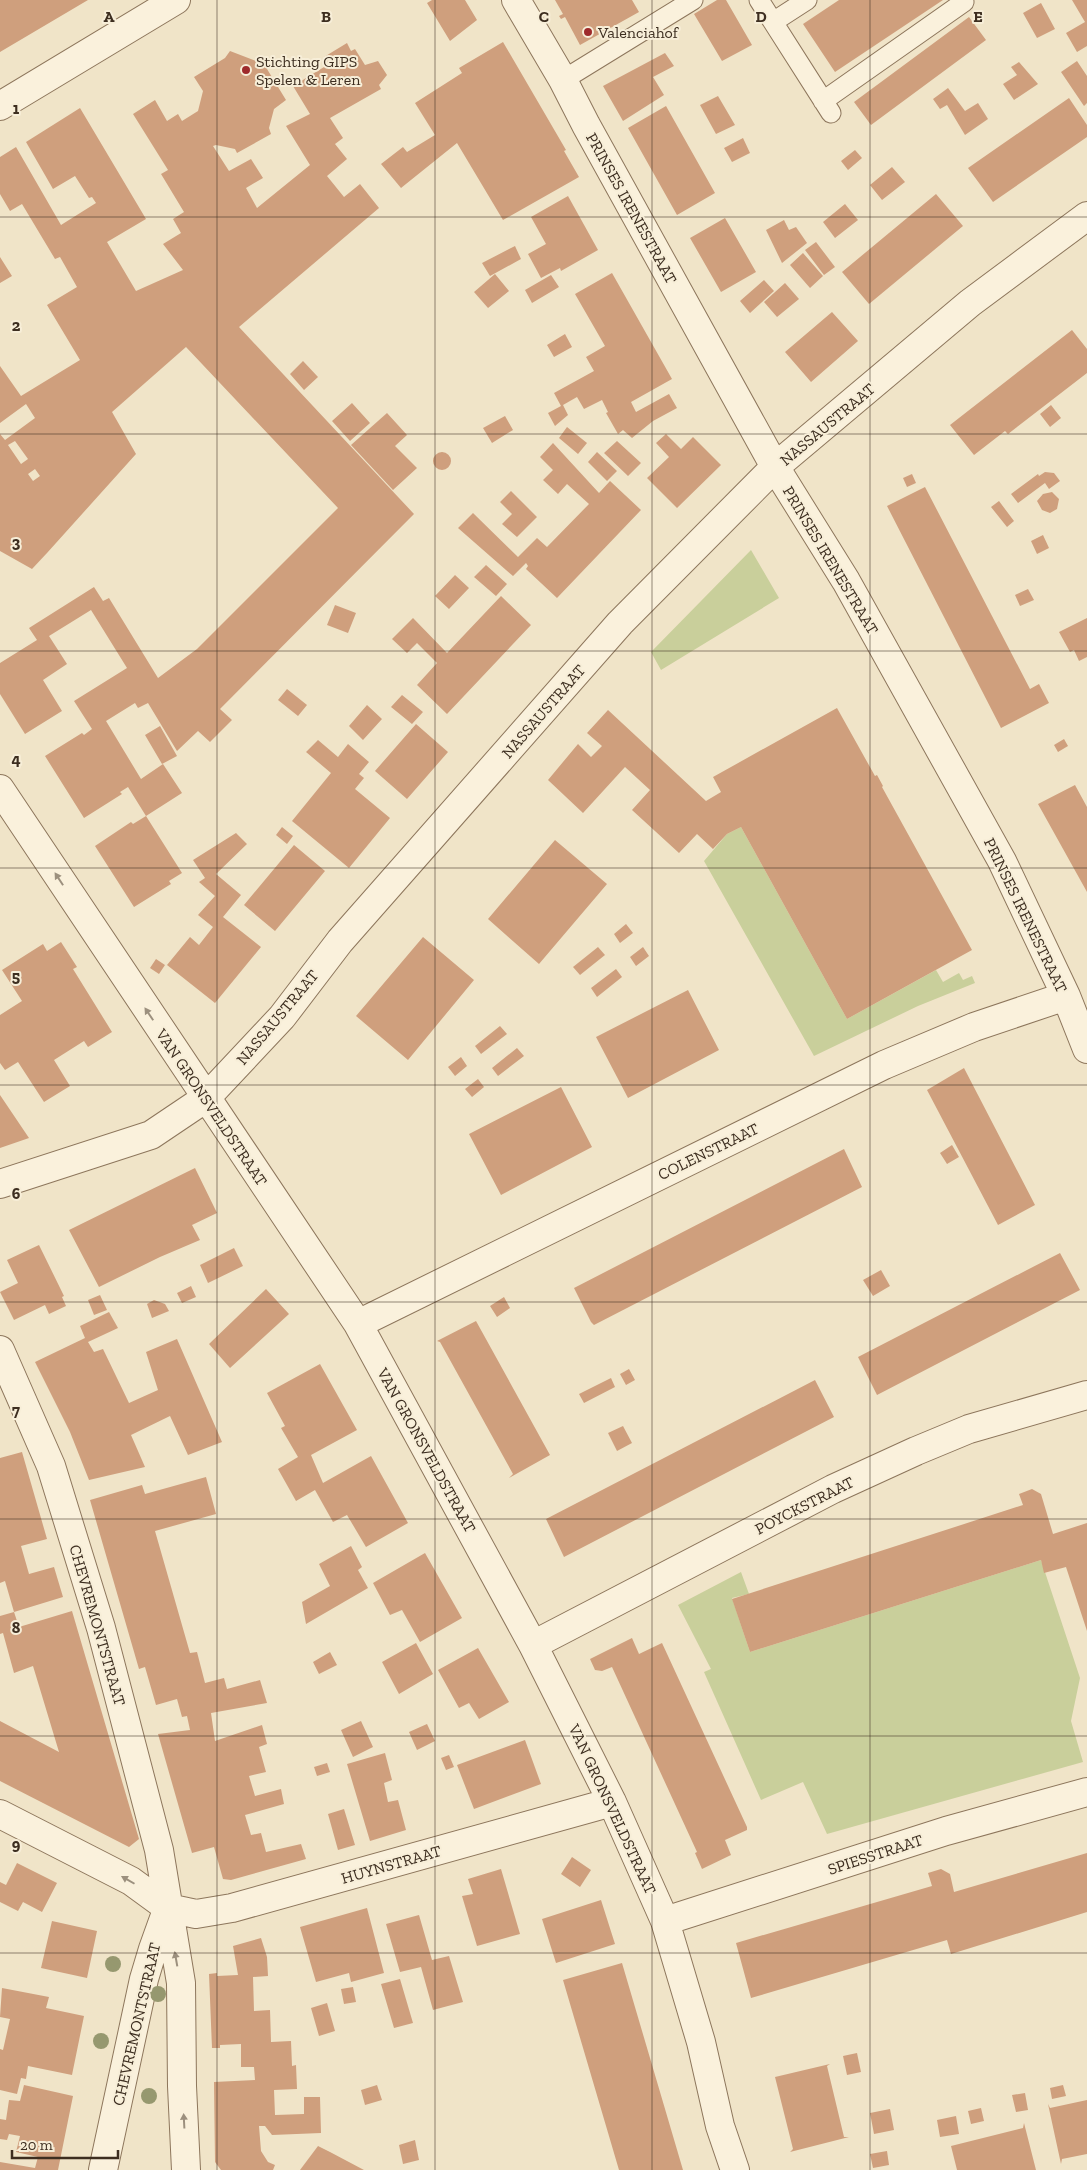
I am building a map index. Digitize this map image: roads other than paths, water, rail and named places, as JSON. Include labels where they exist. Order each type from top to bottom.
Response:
[{"type":"street","points":[[0,106],[176,0]]},
{"type":"street","name":"PRINSES IRENESTRAAT","points":[[516,0],[563,80],[586,125],[776,467],[846,581],[1002,861],[1066,996],[1087,1049]]},
{"type":"street","name":"NASSAUSTRAAT","points":[[0,1184],[150,1134],[206,1098],[282,1017],[340,941],[620,623],[776,467],[970,303],[1087,216]]},
{"type":"street","name":"VAN GRONSVELDSTRAAT","points":[[0,789],[358,1324],[533,1645],[612,1802],[665,1920],[701,2042],[720,2126],[735,2170]]},
{"type":"street","name":"COLENSTRAAT","points":[[358,1324],[884,1065],[974,1027],[1066,996]]},
{"type":"street","name":"CHEVREMONTSTRAAT","points":[[0,1350],[51,1466],[101,1628],[159,1850],[180,1983],[186,2170]]},
{"type":"street","name":"POYCKSTRAAT","points":[[533,1645],[833,1489],[916,1451],[969,1429],[1087,1395]]},
{"type":"street","name":"SPIESSTRAAT","points":[[665,1920],[946,1831],[1087,1792]]},
{"type":"street","name":"HUYNSTRAAT","points":[[168,1908],[196,1914],[232,1908],[612,1802]]},
{"type":"street","points":[[0,1814],[132,1881],[168,1908]]},
{"type":"street","name":"CHEVREMONTSTRAAT","points":[[103,2170],[144,1979],[152,1948],[168,1908]]},
{"type":"lane","points":[[563,80],[693,0]]},
{"type":"lane","points":[[759,0],[827,107],[964,2]]},
{"type":"lane","points":[[773,22],[807,0]]},
{"type":"place","name":"Valenciahof","points":[[588,32]]},
{"type":"place","name":"Stichting GIPS Spelen & Leren","points":[[246,70]]}]
